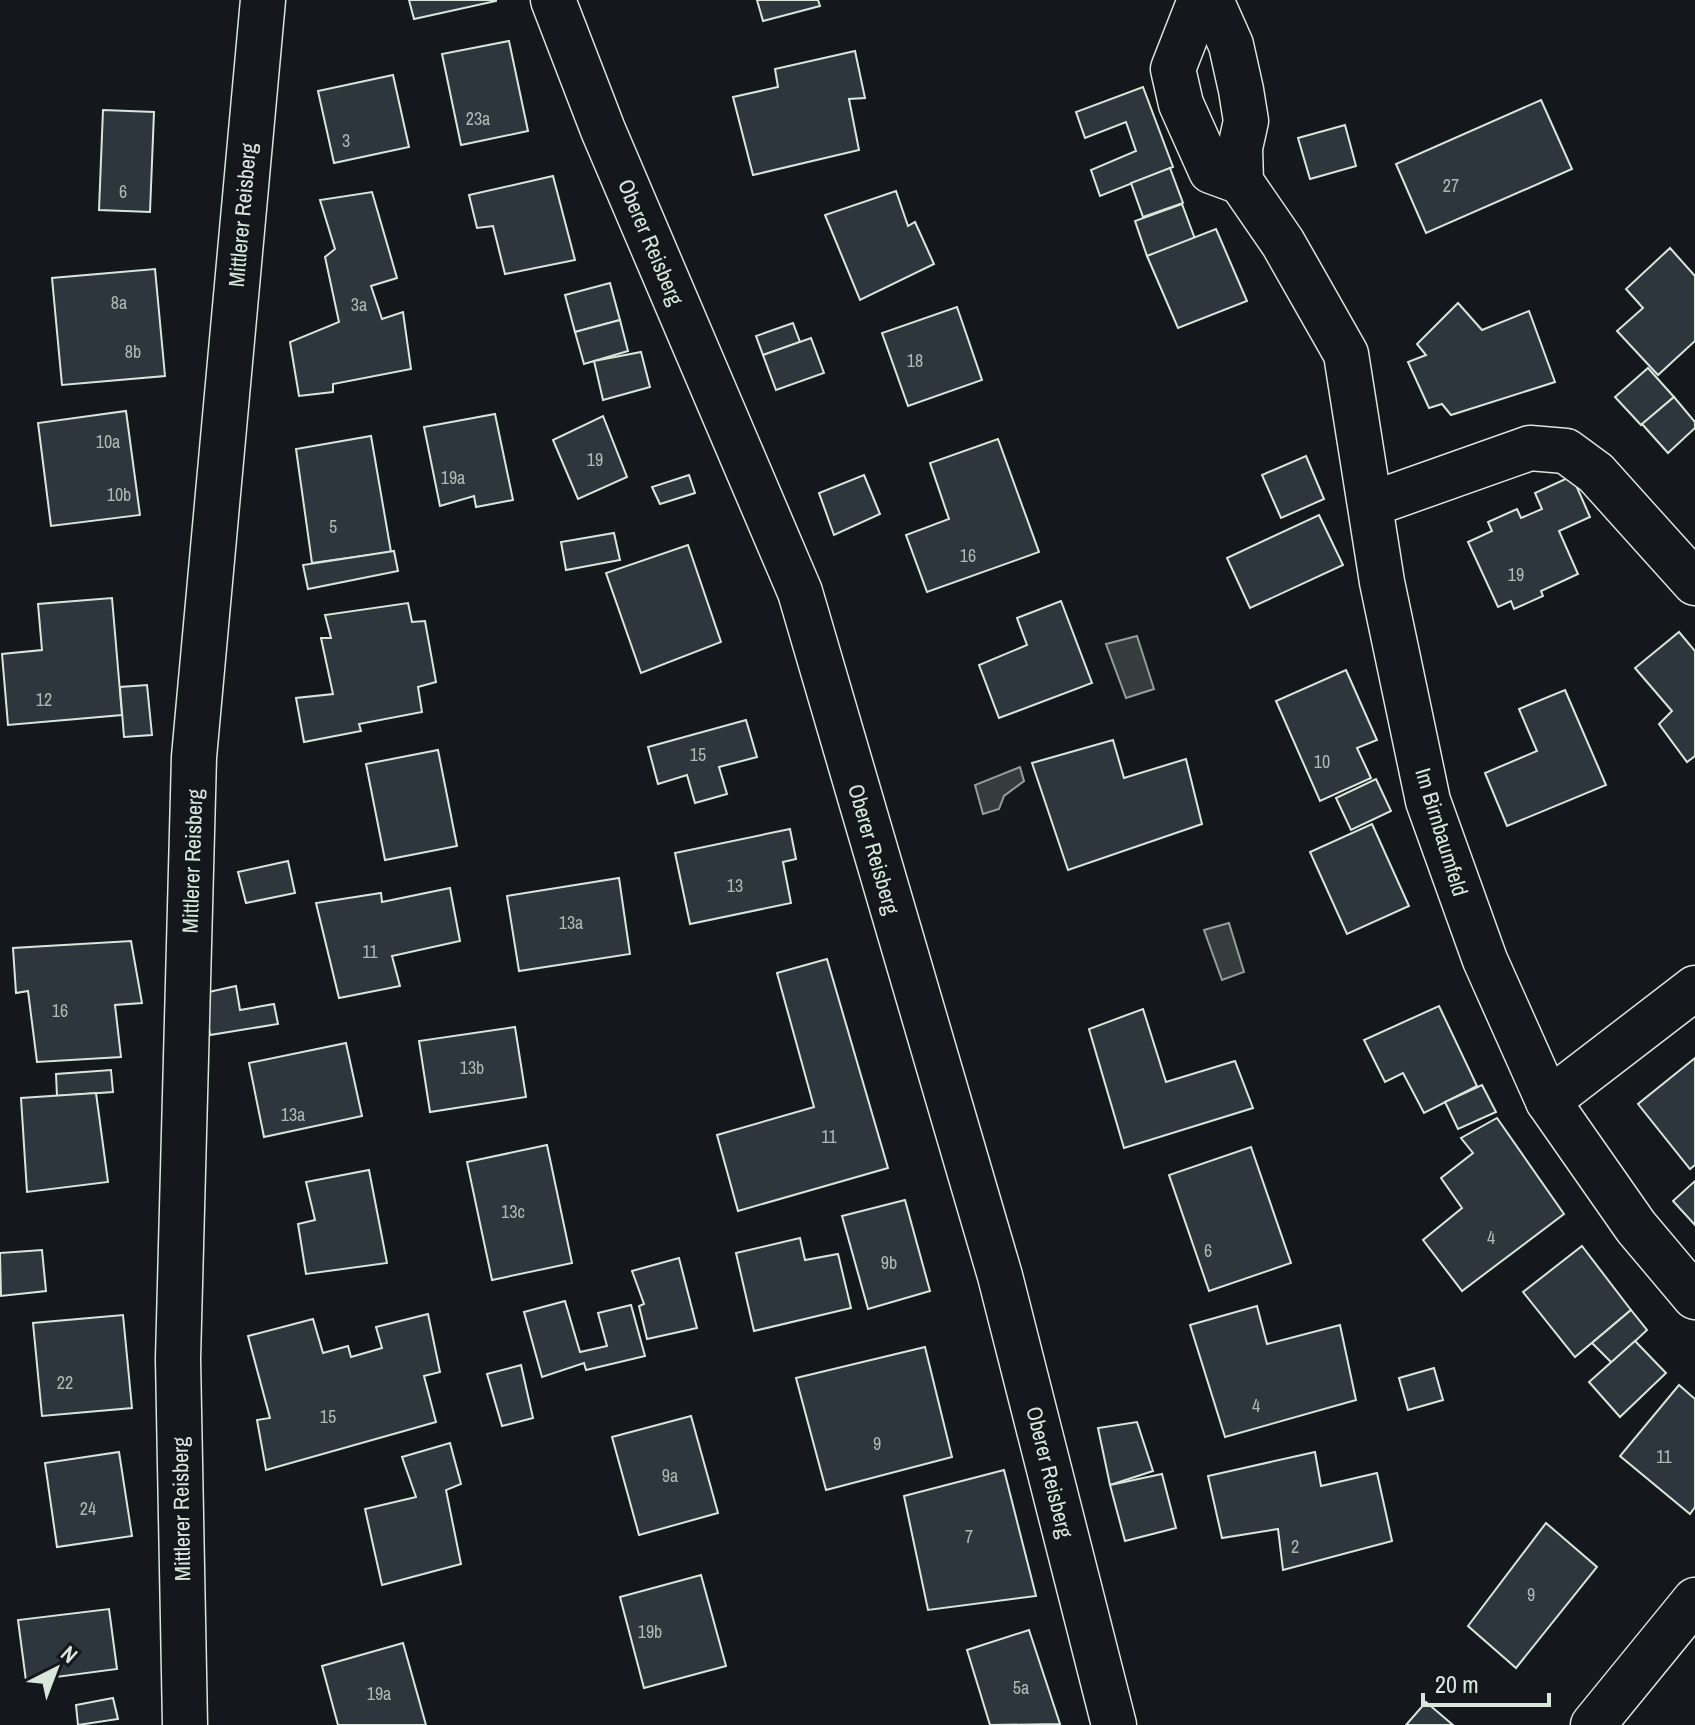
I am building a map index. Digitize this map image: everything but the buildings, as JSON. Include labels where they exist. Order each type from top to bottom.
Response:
[{"type":"street","name":"Mittlerer Reisberg","points":[[185,1725],[178,1359],[194,757],[263,0]]},
{"type":"street","name":"Oberer Reisberg","points":[[553,0],[603,130],[800,592],[1000,1276],[1114,1725]]},
{"type":"street","name":"Im Birnbaumfeld","points":[[1200,0],[1173,69],[1181,104],[1211,171],[1241,182],[1283,243],[1346,354],[1382,582],[1428,801],[1485,960],[1548,1101],[1636,1227],[1695,1297]]},
{"type":"street","points":[[1211,0],[1231,45],[1241,90],[1246,121],[1240,148],[1241,182]]},
{"type":"street","points":[[1372,504],[1530,448],[1566,451],[1596,473],[1695,583]]},
{"type":"street","points":[[1548,1101],[1695,988]]},
{"type":"street","points":[[1593,1725],[1695,1600]]},
{"type":"shaded area","points":[[1137,636],[1154,689],[1126,698],[1106,644]]},
{"type":"shaded area","points":[[1020,767],[1024,781],[1004,796],[999,809],[983,814],[975,785]]},
{"type":"shaded area","points":[[1229,923],[1244,972],[1222,980],[1204,930]]}]
